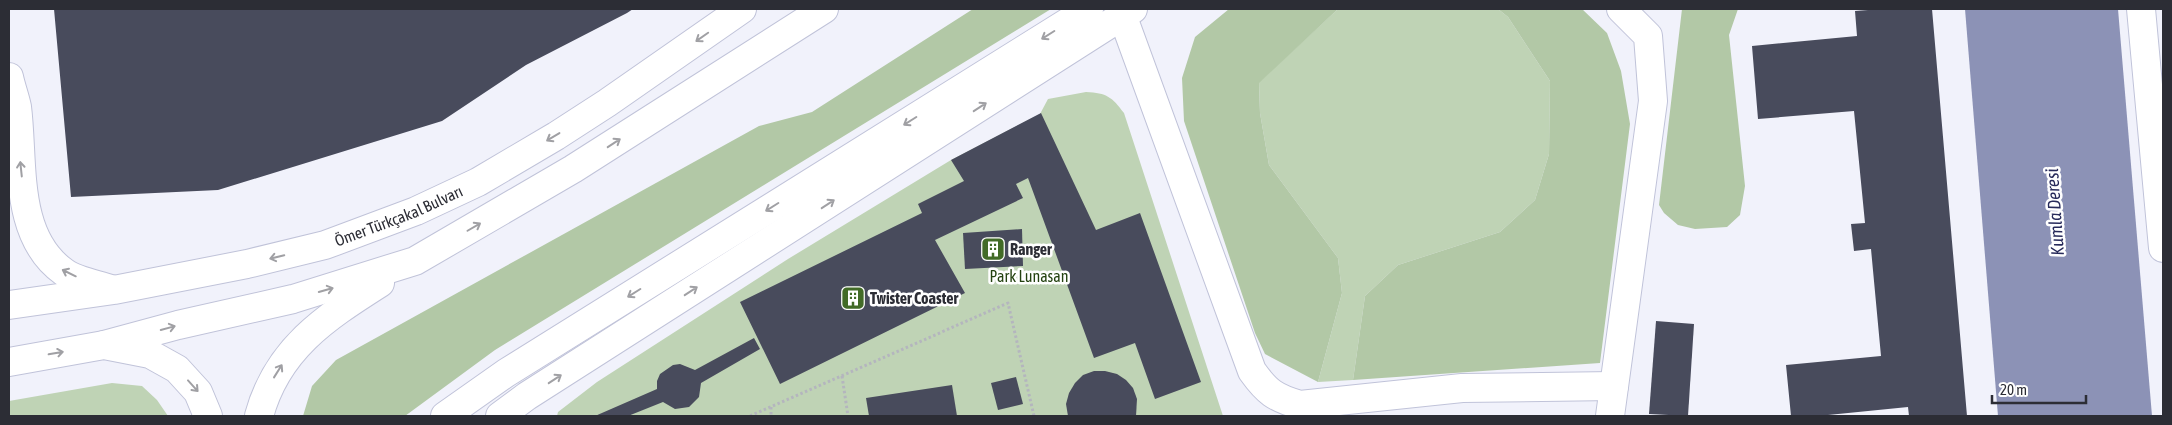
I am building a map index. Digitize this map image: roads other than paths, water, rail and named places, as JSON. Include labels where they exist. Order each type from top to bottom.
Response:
[{"type":"street","name":"Ömer Türkçakal Bulvarı","points":[[9,305],[114,290],[247,264],[325,245],[416,211],[478,182],[556,136],[607,103],[742,9]]},
{"type":"street","points":[[259,416],[272,381],[287,356],[311,330],[337,310],[416,261],[573,169],[824,9]]},
{"type":"street","points":[[445,416],[514,368],[1089,9]]},
{"type":"street","points":[[1610,416],[1653,101],[1648,36],[1621,9]]},
{"type":"street","points":[[2141,9],[2163,248]]},
{"type":"street","points":[[511,413],[1125,11],[1252,371],[1265,389],[1280,400],[1300,405],[1462,388],[1614,386]]},
{"type":"street","points":[[9,78],[17,106],[21,167],[28,217],[39,243],[53,262],[65,273],[114,290]]},
{"type":"street","points":[[9,362],[104,345],[178,325],[293,299],[416,261]]},
{"type":"street","points":[[104,345],[150,354],[177,369],[198,392],[208,416]]},
{"type":"street","points":[[511,413],[514,368]]},
{"type":"water","name":"Kumla Deresi","points":[[1965,9],[2118,9],[2152,416],[1998,416]]},
{"type":"place","name":"Ranger","points":[[993,249]]},
{"type":"place","name":"Twister Coaster","points":[[853,298]]},
{"type":"park label","name":"Park Lunasan","points":[[1029,276]]}]
